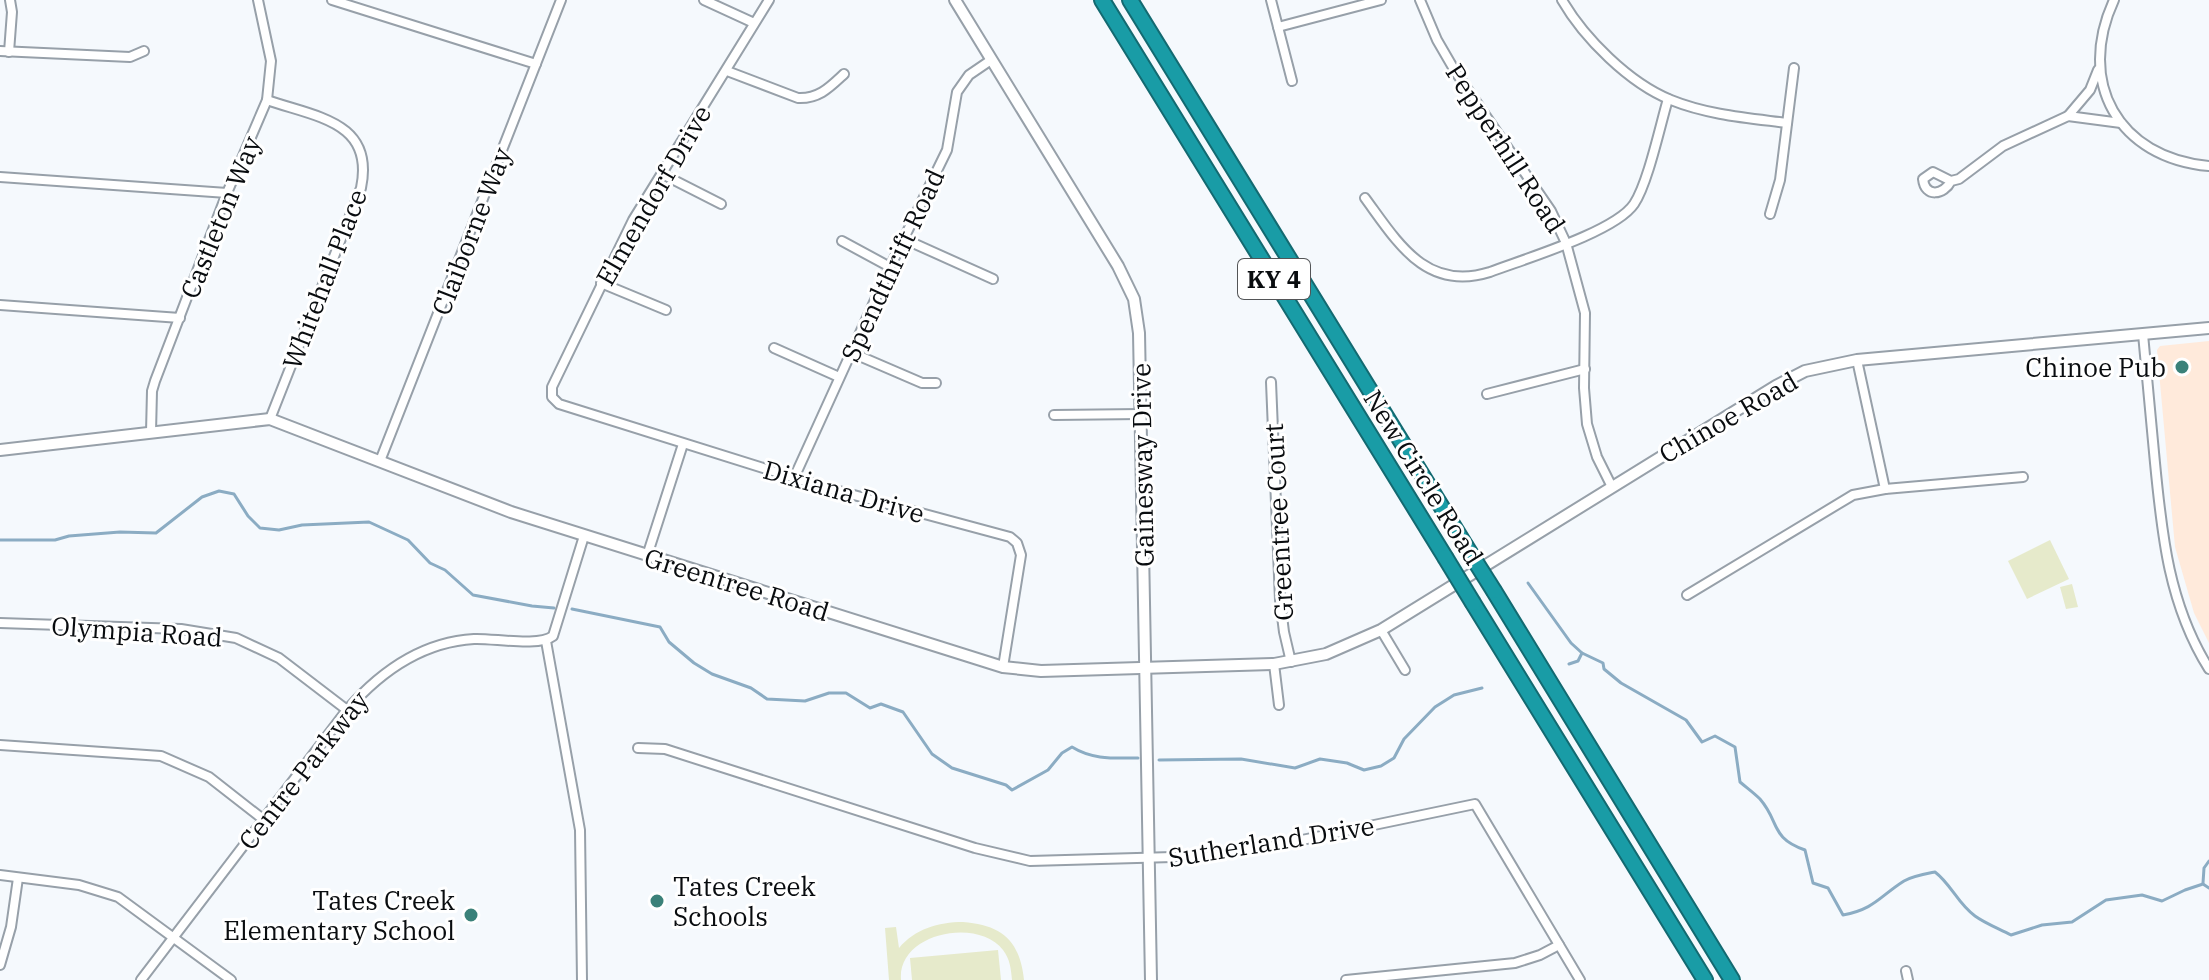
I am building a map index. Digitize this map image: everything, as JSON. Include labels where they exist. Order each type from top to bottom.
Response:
[{"type":"highway","name":"New Circle Road","points":[[1102,0],[1705,980]]},
{"type":"highway","name":"New Circle Road","points":[[1130,0],[1732,980]]},
{"type":"street","points":[[10,0],[12,12],[4,52],[130,57],[144,51]]},
{"type":"street","name":"Castleton Way","points":[[151,432],[152,391],[227,193],[267,100],[271,61],[258,0]]},
{"type":"street","points":[[332,0],[536,64]]},
{"type":"street","name":"Claiborne Way","points":[[380,461],[561,0]]},
{"type":"street","points":[[704,0],[754,23]]},
{"type":"street","name":"Elmendorf Drive","points":[[552,397],[552,387],[633,220],[769,0]]},
{"type":"street","name":"Gainesway Drive","points":[[955,0],[1129,284],[1138,317],[1151,980]]},
{"type":"street","points":[[1271,0],[1292,81]]},
{"type":"street","points":[[1278,27],[1381,0]]},
{"type":"street","name":"Pepperhill Road","points":[[1420,0],[1437,40],[1455,71],[1539,192],[1566,243],[1585,313],[1587,424],[1597,457],[1612,487]]},
{"type":"street","points":[[1562,0],[1598,48],[1668,99],[1720,114],[1787,123]]},
{"type":"street","points":[[2114,0],[2101,37],[2099,69],[2106,97],[2132,135],[2159,154],[2209,166]]},
{"type":"street","name":"Spendthrift Road","points":[[794,478],[850,352],[947,150],[957,92],[969,75],[991,60]]},
{"type":"street","points":[[1770,214],[1780,180],[1794,68]]},
{"type":"street","points":[[1951,181],[1965,177],[2017,139],[2068,116],[2090,90],[2099,69]]},
{"type":"street","points":[[727,71],[798,98],[810,98],[826,91],[844,74]]},
{"type":"street","points":[[1365,198],[1406,252],[1419,263],[1444,274],[1476,276],[1615,222],[1632,208],[1640,193],[1668,99]]},
{"type":"street","name":"Whitehall Place","points":[[267,100],[347,130],[359,145],[364,166],[361,188],[270,419]]},
{"type":"street","points":[[2068,116],[2121,123]]},
{"type":"street","points":[[662,174],[721,204]]},
{"type":"street","points":[[0,177],[227,193]]},
{"type":"street","points":[[904,239],[993,279]]},
{"type":"street","points":[[842,241],[890,267]]},
{"type":"street","points":[[601,283],[666,310]]},
{"type":"street","points":[[0,305],[180,318]]},
{"type":"street","name":"Chinoe Road","points":[[1469,576],[1793,377],[1824,366],[1857,360],[2209,328]]},
{"type":"street","points":[[2143,334],[2167,562],[2182,616],[2209,669]]},
{"type":"street","points":[[774,348],[839,377]]},
{"type":"street","points":[[850,352],[922,383],[936,383]]},
{"type":"street","points":[[1857,360],[1885,489]]},
{"type":"street","points":[[1487,394],[1585,369]]},
{"type":"street","name":"Greentree Court","points":[[1271,382],[1280,600],[1291,662]]},
{"type":"street","name":"Dixiana Drive","points":[[552,397],[559,404],[794,478],[1010,537],[1017,543],[1021,555],[1003,667]]},
{"type":"street","points":[[1054,415],[1141,414]]},
{"type":"street","name":"Greentree Road","points":[[0,450],[270,419],[511,512],[584,536],[1003,667],[1041,671],[1291,662],[1326,654],[1381,630],[1469,576]]},
{"type":"street","points":[[647,556],[683,444]]},
{"type":"street","points":[[1687,595],[1853,495],[1885,489],[2023,477]]},
{"type":"street","points":[[582,980],[580,830],[546,641],[554,634],[584,536]]},
{"type":"street","name":"Olympia Road","points":[[0,623],[181,629],[236,638],[279,658],[347,710]]},
{"type":"street","points":[[1381,630],[1405,670]]},
{"type":"street","name":"Centre Parkway","points":[[141,980],[347,710],[382,675],[430,649],[473,639],[546,641]]},
{"type":"street","points":[[1274,664],[1279,705]]},
{"type":"street","points":[[0,745],[161,756],[176,760],[209,777],[264,820]]},
{"type":"street","name":"Sutherland Drive","points":[[638,748],[665,749],[1018,859],[1149,860],[1208,856],[1273,846],[1475,804],[1580,980]]},
{"type":"street","points":[[0,875],[79,885],[107,892],[133,906],[231,980]]},
{"type":"street","points":[[0,965],[11,927],[18,878]]},
{"type":"street","points":[[1346,980],[1515,963],[1559,945]]},
{"type":"shaded area","points":[[2209,341],[2209,643],[2194,613],[2175,547],[2157,350],[2160,346]]},
{"type":"green space","points":[[2050,540],[2069,579],[2027,599],[2008,561]]},
{"type":"green space","points":[[2072,584],[2078,607],[2066,609],[2060,587]]},
{"type":"green space","points":[[963,922],[988,927],[1006,937],[1018,954],[1024,980],[1012,980],[1007,957],[991,940],[976,934],[959,933],[925,941],[912,951],[903,964],[901,980],[889,980],[885,928],[896,927],[899,948],[912,936],[928,928]]},
{"type":"green space","points":[[998,950],[1001,980],[912,980],[910,958]]},
{"type":"waterway","points":[[0,540],[55,540],[120,532],[156,533],[202,497],[219,491],[234,494],[260,528],[279,530],[302,525],[369,522],[408,540],[430,563],[445,570],[473,595],[554,608]]},
{"type":"waterway","points":[[1528,583],[1571,643],[1582,653]]},
{"type":"waterway","points":[[572,609],[660,627],[669,642],[694,663],[712,674],[751,688],[767,699],[805,701],[829,693],[846,693],[870,708],[881,704],[903,712],[932,754],[952,768],[1006,785],[1012,790],[1048,770],[1062,753],[1072,747],[1096,756],[1138,758]]},
{"type":"waterway","points":[[1569,664],[1578,661],[1582,653],[1603,663],[1604,669],[1621,683],[1686,720],[1702,742],[1715,736],[1735,747],[1740,782],[1760,799],[1781,835],[1805,850],[1813,883],[1828,888],[1843,915],[1870,906],[1908,879],[1935,872],[1969,911],[2011,935],[2042,925],[2072,922],[2106,900],[2142,895],[2162,901],[2203,884],[2209,888]]},
{"type":"waterway","points":[[1159,760],[1241,759],[1295,768],[1320,759],[1347,763],[1364,770],[1381,766],[1394,758],[1404,739],[1435,707],[1454,695],[1482,688]]},
{"type":"waterway","points":[[2203,883],[2204,868],[2209,861]]},
{"type":"place","name":"Chinoe Pub","points":[[2182,367]]},
{"type":"place","name":"Tates Creek Schools","points":[[657,901]]},
{"type":"place","name":"Tates Creek Elementary School","points":[[471,915]]}]
